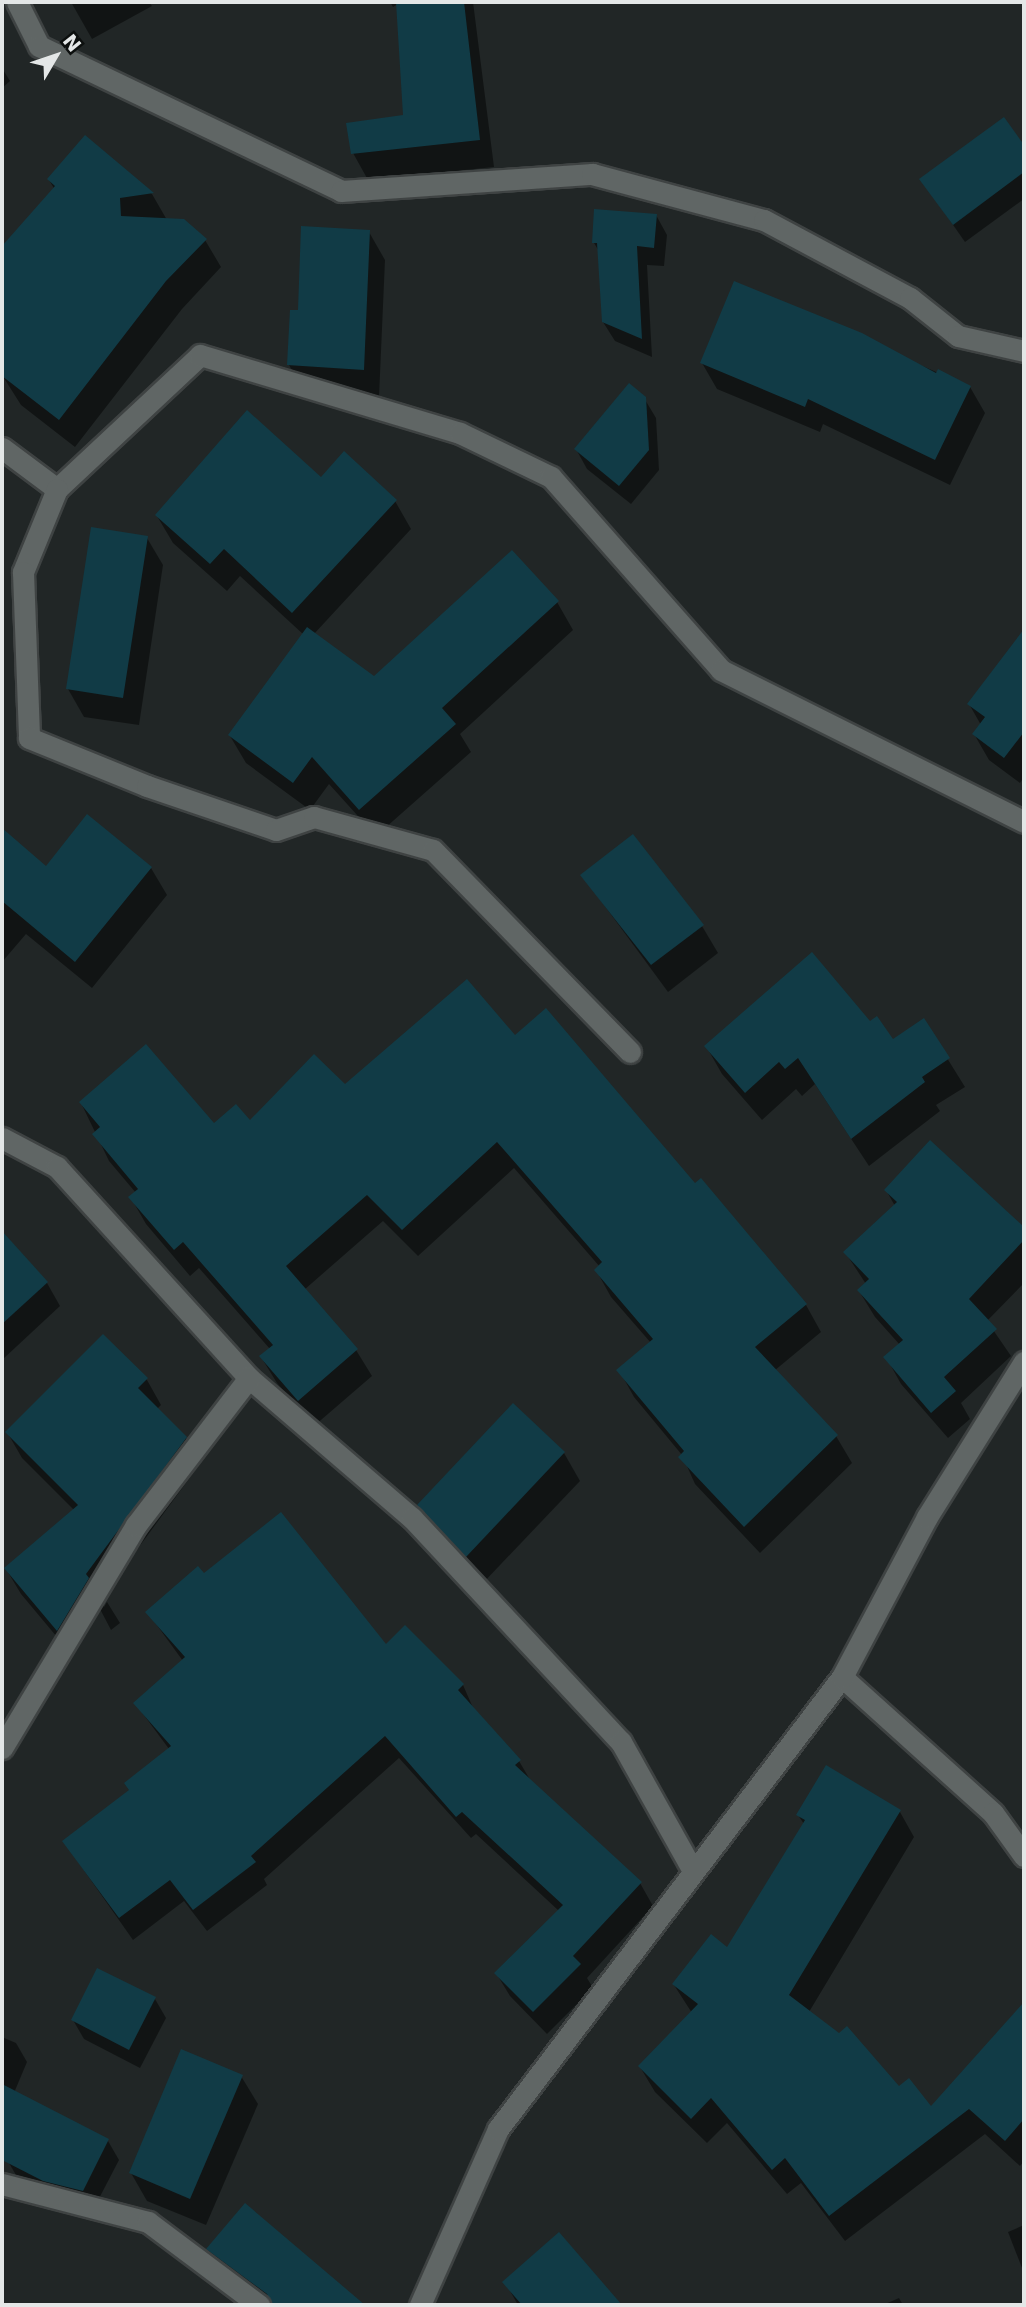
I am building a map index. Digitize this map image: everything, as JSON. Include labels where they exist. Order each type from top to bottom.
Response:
[{"type":"street","points":[[17,2],[39,46],[341,191],[592,174],[764,220],[910,298],[958,336],[1024,351]]},
{"type":"street","points":[[630,1052],[433,850],[314,817],[276,830],[147,786],[29,738],[23,572],[57,489],[200,355],[460,432],[551,477],[721,670],[1024,822]]},
{"type":"street","points":[[2,448],[57,489]]},
{"type":"street","points":[[2,1138],[57,1167],[249,1378],[412,1518],[621,1742],[693,1871]]},
{"type":"street","points":[[420,2305],[498,2129],[842,1677],[927,1517],[1024,1362]]},
{"type":"street","points":[[2,1748],[136,1525],[249,1378]]},
{"type":"street","points":[[842,1677],[993,1813],[1024,1856]]},
{"type":"street","points":[[2,2184],[148,2222],[259,2305]]},
{"type":"building","points":[[396,2],[464,2],[480,140],[351,154],[346,123],[403,115]]},
{"type":"building","points":[[1004,117],[1024,145],[1024,172],[953,225],[919,179]]},
{"type":"building","points":[[85,135],[154,193],[120,198],[121,216],[184,219],[207,239],[166,281],[59,420],[2,376],[2,246],[55,186],[47,179]]},
{"type":"building","points":[[594,209],[657,214],[654,248],[637,246],[642,339],[602,322],[597,243],[592,243]]},
{"type":"building","points":[[301,226],[370,230],[364,370],[287,365],[290,310],[298,310]]},
{"type":"building","points":[[734,281],[862,333],[936,373],[938,369],[971,386],[935,460],[808,399],[805,407],[700,363]]},
{"type":"building","points":[[629,383],[646,397],[649,450],[619,486],[574,449]]},
{"type":"building","points":[[247,410],[321,477],[344,451],[397,500],[292,613],[224,549],[210,564],[155,515]]},
{"type":"building","points":[[91,527],[148,536],[123,698],[66,689]]},
{"type":"building","points":[[512,550],[559,601],[442,708],[456,724],[359,810],[312,757],[293,783],[228,735],[307,627],[374,676]]},
{"type":"building","points":[[1024,629],[1024,732],[1004,758],[972,734],[985,717],[967,704]]},
{"type":"building","points":[[87,814],[152,867],[75,962],[2,901],[2,828],[46,866]]},
{"type":"building","points":[[633,834],[704,925],[651,965],[580,875]]},
{"type":"building","points":[[812,952],[870,1021],[877,1016],[893,1039],[924,1018],[950,1058],[922,1077],[925,1082],[851,1139],[798,1058],[785,1069],[779,1062],[745,1093],[704,1046]]},
{"type":"building","points":[[467,979],[515,1035],[546,1008],[695,1183],[701,1178],[807,1304],[755,1347],[838,1435],[744,1527],[678,1457],[684,1451],[616,1370],[653,1339],[594,1270],[602,1262],[497,1142],[402,1230],[367,1195],[286,1266],[358,1349],[298,1401],[259,1356],[273,1345],[183,1242],[174,1250],[128,1197],[138,1189],[92,1134],[100,1127],[79,1102],[146,1044],[214,1123],[236,1104],[250,1120],[314,1054],[345,1084]]},
{"type":"building","points":[[930,1140],[1024,1227],[1024,1240],[969,1299],[997,1329],[944,1377],[956,1391],[931,1413],[883,1357],[903,1340],[857,1290],[869,1279],[843,1252],[897,1202],[884,1190]]},
{"type":"building","points":[[2,1231],[48,1282],[2,1324]]},
{"type":"building","points":[[103,1334],[148,1378],[138,1388],[187,1437],[86,1574],[89,1578],[57,1631],[4,1568],[78,1505],[5,1432]]},
{"type":"building","points":[[513,1403],[565,1452],[466,1557],[417,1505]]},
{"type":"building","points":[[281,1512],[386,1644],[405,1625],[464,1684],[458,1690],[521,1760],[515,1765],[642,1882],[573,1956],[581,1964],[533,2012],[494,1973],[563,1905],[462,1812],[456,1817],[385,1736],[251,1856],[256,1862],[193,1910],[170,1880],[119,1918],[62,1841],[129,1790],[124,1783],[171,1746],[133,1703],[185,1657],[145,1612],[198,1566],[204,1573]]},
{"type":"building","points":[[826,1765],[901,1810],[789,1995],[839,2033],[847,2026],[899,2086],[909,2078],[931,2106],[1024,2002],[1024,2119],[1005,2141],[969,2109],[829,2216],[785,2158],[772,2170],[711,2098],[691,2119],[638,2066],[698,2004],[672,1984],[711,1934],[727,1947],[805,1820],[796,1815]]},
{"type":"building","points":[[97,1968],[156,1997],[129,2050],[71,2020]]},
{"type":"building","points":[[181,2049],[243,2075],[190,2199],[129,2173]]},
{"type":"building","points":[[2,2084],[109,2139],[83,2191],[43,2181],[2,2160]]},
{"type":"building","points":[[245,2203],[365,2305],[272,2305],[267,2294],[206,2249]]},
{"type":"building","points":[[559,2232],[622,2305],[522,2305],[502,2282]]}]
